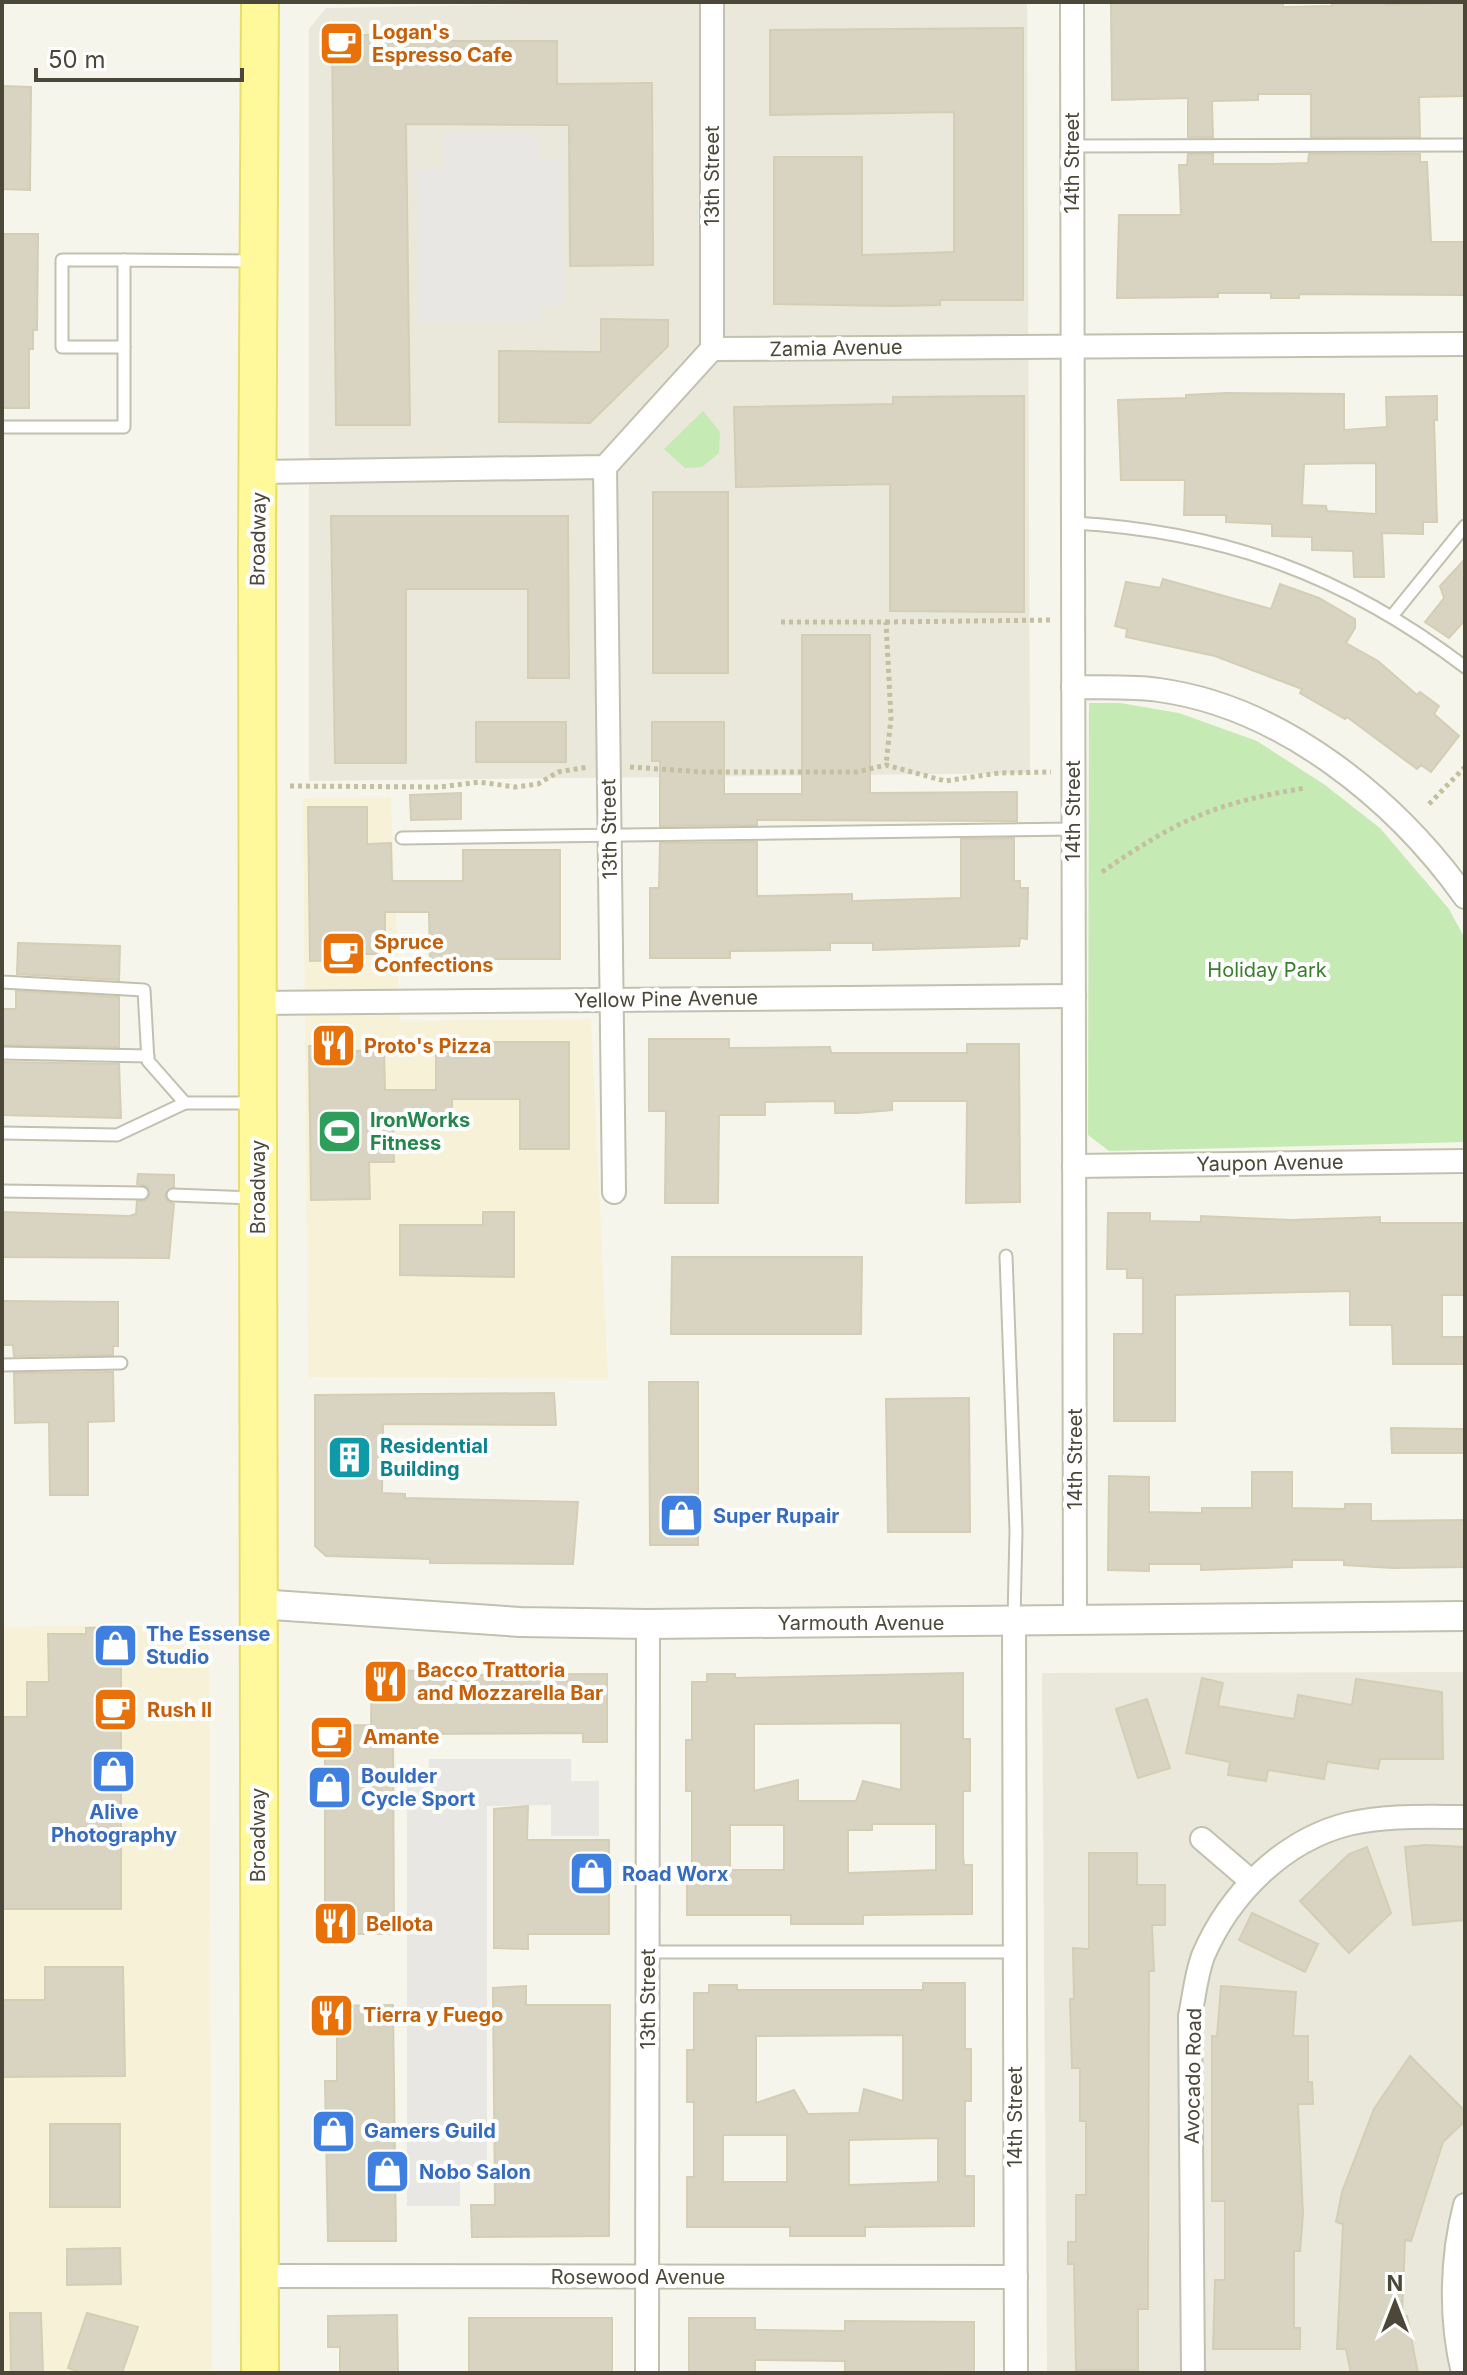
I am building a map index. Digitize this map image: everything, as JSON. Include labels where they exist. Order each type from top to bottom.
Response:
[{"type":"main road","name":"Broadway","points":[[260,2],[257,1003],[260,2373]]},
{"type":"street","name":"13th Street","points":[[712,2],[712,349]]},
{"type":"street","name":"14th Street","points":[[1072,2],[1075,1621]]},
{"type":"street","name":"Zamia Avenue","points":[[712,349],[1465,344]]},
{"type":"street","points":[[258,472],[605,467],[712,349]]},
{"type":"street","name":"13th Street","points":[[605,467],[614,1192]]},
{"type":"street","points":[[1073,687],[1160,690],[1229,711],[1283,735],[1381,802],[1435,858],[1465,897]]},
{"type":"street","name":"Yellow Pine Avenue","points":[[257,1003],[1074,996]]},
{"type":"street","name":"Yaupon Avenue","points":[[1074,1166],[1465,1161]]},
{"type":"street","name":"Yarmouth Avenue","points":[[258,1604],[520,1622],[648,1624],[1465,1616]]},
{"type":"street","name":"14th Street","points":[[1014,1622],[1016,2373]]},
{"type":"street","name":"13th Street","points":[[647,2373],[648,1624]]},
{"type":"street","name":"Avocado Road","points":[[1193,2373],[1190,2016],[1202,1959],[1221,1920],[1251,1881],[1293,1848],[1347,1825],[1390,1818],[1465,1817]]},
{"type":"street","points":[[1202,1839],[1251,1881]]},
{"type":"street","points":[[1463,2373],[1454,2336],[1456,2240],[1465,2205]]},
{"type":"street","name":"Rosewood Avenue","points":[[260,2276],[1016,2277]]},
{"type":"lane","points":[[1072,146],[1465,145]]},
{"type":"lane","points":[[124,347],[62,347],[62,260],[258,261]]},
{"type":"lane","points":[[2,427],[124,427],[124,260]]},
{"type":"lane","points":[[1073,523],[1158,530],[1252,553],[1315,575],[1392,616],[1465,667]]},
{"type":"lane","points":[[1392,616],[1465,526]]},
{"type":"lane","points":[[402,838],[1073,829]]},
{"type":"lane","points":[[2,982],[144,990],[148,1061],[185,1103]]},
{"type":"lane","points":[[2,1053],[148,1056]]},
{"type":"lane","points":[[2,1133],[117,1135],[185,1103],[258,1103]]},
{"type":"lane","points":[[2,1191],[142,1193]]},
{"type":"lane","points":[[173,1195],[258,1198]]},
{"type":"lane","points":[[1006,1256],[1016,1544],[1014,1622]]},
{"type":"lane","points":[[2,1365],[121,1363]]},
{"type":"lane","points":[[648,1952],[1015,1952]]},
{"type":"path","points":[[781,622],[1073,620]]},
{"type":"path","points":[[886,622],[891,718],[886,765]]},
{"type":"path","points":[[290,786],[440,787],[479,782],[515,787],[538,784],[575,767],[609,766],[703,772],[857,772],[886,765],[945,781],[999,773],[1073,772]]},
{"type":"path","points":[[1429,804],[1465,767]]},
{"type":"path","points":[[1102,872],[1171,826],[1199,813],[1257,796],[1305,788]]},
{"type":"shaded area","points":[[634,2],[1027,2],[1030,773],[309,781],[309,29],[326,8]]},
{"type":"shaded area","points":[[444,134],[537,134],[537,159],[564,159],[564,305],[540,305],[540,322],[417,322],[417,169],[444,169]]},
{"type":"shaded area","points":[[391,797],[400,1021],[591,1019],[608,1379],[308,1377],[303,798]]},
{"type":"shaded area","points":[[209,1625],[212,2373],[2,2373],[2,1627]]},
{"type":"shaded area","points":[[1465,1672],[1465,2373],[1047,2373],[1042,1673]]},
{"type":"shaded area","points":[[429,1759],[571,1759],[571,1781],[599,1781],[599,1836],[551,1836],[551,1805],[487,1806],[487,2179],[460,2179],[460,2206],[407,2206],[407,1785],[429,1784]]},
{"type":"green space","points":[[703,411],[720,432],[719,453],[702,467],[685,468],[664,449]]},
{"type":"green space","name":"Holiday Park","points":[[1089,703],[1120,703],[1179,713],[1257,741],[1325,785],[1380,828],[1449,909],[1465,939],[1465,1142],[1109,1151],[1088,1135]]},
{"type":"building","points":[[1111,2],[1283,2],[1283,7],[1332,6],[1332,2],[1386,2],[1386,5],[1465,2],[1465,96],[1419,97],[1420,137],[1311,137],[1311,94],[1258,94],[1258,100],[1212,101],[1213,137],[1188,137],[1188,98],[1112,100]]},
{"type":"building","points":[[1023,28],[1023,300],[940,300],[940,305],[894,306],[774,304],[774,157],[862,157],[862,255],[954,252],[954,112],[770,115],[770,30]]},
{"type":"building","points":[[332,35],[406,35],[406,41],[557,41],[557,84],[652,83],[653,265],[570,266],[569,125],[406,124],[410,425],[336,425]]},
{"type":"building","points":[[2,86],[31,87],[30,190],[2,189]]},
{"type":"building","points":[[1188,154],[1213,154],[1213,164],[1271,164],[1308,163],[1309,154],[1420,154],[1420,162],[1427,162],[1431,242],[1465,242],[1465,295],[1299,294],[1299,298],[1271,298],[1271,293],[1218,293],[1218,297],[1117,298],[1119,215],[1181,215],[1179,165],[1187,165]]},
{"type":"building","points":[[2,234],[38,234],[37,330],[33,330],[33,349],[29,349],[29,408],[2,408]]},
{"type":"building","points":[[601,319],[668,320],[668,346],[590,423],[499,422],[499,351],[601,352]]},
{"type":"building","points":[[1344,394],[1344,430],[1387,427],[1386,397],[1437,396],[1437,420],[1434,420],[1437,522],[1423,522],[1423,534],[1382,533],[1384,577],[1354,577],[1353,551],[1312,550],[1312,537],[1272,536],[1272,524],[1226,522],[1226,515],[1184,515],[1185,480],[1121,480],[1118,400],[1186,398],[1186,395]],"holes":[[[1376,463],[1376,514],[1327,511],[1326,506],[1302,505],[1304,464]]]},
{"type":"building","points":[[1024,396],[1024,612],[890,611],[890,484],[736,487],[734,407],[893,404],[893,397]]},
{"type":"building","points":[[653,492],[728,492],[728,673],[653,673]]},
{"type":"building","points":[[331,516],[568,516],[569,678],[528,678],[528,589],[406,589],[406,763],[335,763]]},
{"type":"building","points":[[1465,559],[1465,620],[1449,638],[1425,622],[1444,598],[1440,586]]},
{"type":"building","points":[[1163,579],[1271,609],[1280,584],[1319,598],[1355,619],[1355,628],[1346,643],[1378,661],[1417,695],[1420,692],[1439,706],[1434,714],[1459,736],[1431,772],[1421,765],[1417,769],[1347,717],[1345,719],[1300,693],[1302,689],[1215,656],[1126,637],[1127,629],[1115,626],[1126,582],[1160,588]]},
{"type":"building","points":[[802,635],[870,635],[870,793],[1017,792],[1017,821],[757,820],[757,825],[660,826],[660,761],[652,761],[652,722],[724,722],[724,794],[802,794]]},
{"type":"building","points":[[476,722],[566,722],[566,762],[476,762]]},
{"type":"building","points":[[461,793],[461,819],[411,820],[410,795]]},
{"type":"building","points":[[308,807],[367,807],[367,844],[391,843],[392,881],[463,881],[463,850],[560,850],[560,959],[430,959],[429,912],[385,912],[385,954],[354,954],[354,960],[310,961]]},
{"type":"building","points":[[1014,838],[1014,881],[1020,881],[1020,888],[1028,888],[1027,939],[1020,938],[1019,946],[873,950],[873,943],[830,943],[830,950],[730,951],[730,958],[650,958],[650,888],[659,888],[660,843],[757,842],[757,896],[852,894],[852,901],[961,898],[961,839]]},
{"type":"building","points":[[18,943],[120,946],[119,980],[17,974]]},
{"type":"building","points":[[16,991],[119,997],[119,1047],[2,1045],[2,1009],[16,1009]]},
{"type":"building","points":[[649,1039],[729,1039],[729,1048],[830,1047],[831,1053],[967,1053],[967,1044],[1019,1044],[1020,1202],[966,1203],[967,1101],[892,1101],[892,1110],[835,1113],[835,1101],[765,1102],[765,1115],[719,1115],[718,1203],[665,1203],[666,1111],[649,1111]]},
{"type":"building","points":[[436,1042],[569,1042],[569,1149],[520,1149],[520,1099],[452,1099],[452,1122],[393,1122],[394,1162],[369,1162],[370,1199],[311,1200],[309,1046],[353,1046],[353,1051],[384,1050],[385,1090],[436,1090]]},
{"type":"building","points":[[2,1062],[119,1064],[121,1118],[2,1115]]},
{"type":"building","points":[[138,1174],[174,1175],[174,1187],[165,1194],[168,1202],[174,1204],[169,1258],[2,1257],[2,1212],[129,1216],[136,1214],[137,1201],[145,1201],[150,1194],[147,1186],[137,1184]]},
{"type":"building","points":[[483,1212],[514,1212],[514,1277],[400,1275],[400,1225],[483,1225]]},
{"type":"building","points":[[1108,1213],[1150,1213],[1150,1221],[1201,1222],[1201,1216],[1291,1220],[1380,1217],[1380,1223],[1465,1223],[1465,1295],[1442,1295],[1442,1337],[1465,1337],[1465,1364],[1393,1364],[1392,1325],[1350,1325],[1350,1291],[1175,1295],[1175,1421],[1114,1421],[1114,1334],[1143,1334],[1143,1278],[1127,1278],[1127,1269],[1107,1269]]},
{"type":"building","points":[[672,1257],[862,1257],[861,1334],[671,1334]]},
{"type":"building","points":[[2,1301],[118,1302],[118,1346],[113,1346],[113,1355],[14,1356],[13,1345],[2,1345]]},
{"type":"building","points":[[113,1372],[114,1421],[88,1422],[88,1495],[50,1495],[49,1422],[15,1423],[14,1373]]},
{"type":"building","points":[[649,1382],[698,1382],[698,1545],[650,1545]]},
{"type":"building","points":[[554,1393],[556,1425],[383,1424],[382,1493],[405,1494],[405,1498],[578,1502],[573,1564],[430,1563],[430,1559],[326,1556],[315,1546],[315,1395]]},
{"type":"building","points":[[969,1398],[970,1532],[888,1532],[886,1399]]},
{"type":"building","points":[[1391,1428],[1465,1429],[1465,1453],[1392,1453]]},
{"type":"building","points":[[1252,1472],[1292,1472],[1292,1508],[1345,1509],[1345,1504],[1371,1504],[1371,1521],[1465,1520],[1465,1567],[1393,1568],[1344,1565],[1344,1560],[1292,1560],[1292,1567],[1201,1570],[1201,1564],[1149,1564],[1149,1571],[1108,1570],[1109,1476],[1149,1477],[1149,1512],[1202,1513],[1202,1508],[1252,1508]]},
{"type":"building","points":[[121,1627],[121,1909],[2,1909],[2,1717],[27,1717],[27,1682],[49,1682],[48,1634],[86,1634],[86,1628]]},
{"type":"building","points":[[372,1670],[428,1671],[428,1675],[607,1674],[607,1742],[583,1742],[583,1733],[393,1734],[394,1934],[325,1934],[325,1726],[371,1725]]},
{"type":"building","points":[[963,1673],[963,1739],[970,1739],[970,1791],[963,1791],[963,1856],[964,1865],[972,1865],[972,1914],[863,1915],[863,1924],[791,1924],[791,1915],[687,1915],[687,1865],[692,1865],[692,1791],[686,1791],[686,1740],[692,1740],[692,1682],[707,1682],[707,1674],[735,1674],[735,1678]],"holes":[[[901,1723],[901,1790],[863,1781],[856,1801],[798,1801],[798,1780],[754,1791],[754,1724]],[[872,1824],[936,1824],[936,1870],[848,1873],[848,1830],[872,1830]],[[730,1825],[784,1825],[784,1870],[730,1870]]]},
{"type":"building","points":[[1202,1678],[1223,1683],[1218,1706],[1294,1719],[1298,1695],[1352,1705],[1356,1679],[1442,1692],[1443,1759],[1380,1759],[1378,1769],[1327,1762],[1324,1779],[1268,1770],[1266,1781],[1228,1775],[1230,1762],[1186,1753]]},
{"type":"building","points":[[1147,1699],[1170,1768],[1138,1778],[1116,1709]]},
{"type":"building","points":[[528,1806],[527,1840],[609,1840],[609,1934],[528,1934],[528,1949],[494,1948],[494,1809]]},
{"type":"building","points":[[1367,1847],[1391,1913],[1349,1953],[1300,1901],[1349,1854]]},
{"type":"building","points":[[1405,1847],[1465,1847],[1465,1920],[1413,1925]]},
{"type":"building","points":[[1089,1853],[1137,1853],[1137,1885],[1165,1885],[1165,1925],[1152,1925],[1154,1971],[1149,1971],[1148,2309],[1138,2309],[1138,2370],[1076,2370],[1074,2264],[1068,2264],[1068,2242],[1076,2242],[1076,2195],[1086,2195],[1086,2121],[1080,2121],[1080,2068],[1072,2068],[1070,1999],[1074,1999],[1073,1948],[1089,1949]]},
{"type":"building","points":[[1252,1913],[1318,1944],[1305,1972],[1239,1940]]},
{"type":"building","points":[[45,1967],[123,1967],[125,2076],[2,2077],[2,2000],[45,2000]]},
{"type":"building","points":[[923,1983],[965,1983],[965,2049],[971,2049],[971,2101],[965,2101],[965,2176],[974,2176],[974,2226],[865,2227],[865,2236],[790,2236],[790,2227],[687,2227],[687,2177],[694,2177],[694,2102],[687,2102],[687,2050],[694,2050],[694,1993],[709,1993],[709,1985],[737,1985],[737,1990],[923,1990]],"holes":[[[903,2035],[903,2101],[864,2089],[859,2113],[808,2114],[794,2090],[756,2103],[756,2036]],[[723,2135],[787,2135],[787,2182],[723,2182]],[[938,2138],[938,2182],[849,2185],[849,2140]]]},
{"type":"building","points":[[526,1986],[526,2005],[610,2005],[609,2236],[472,2237],[471,2205],[495,2205],[493,1988]]},
{"type":"building","points":[[1221,1986],[1296,1992],[1293,2036],[1308,2036],[1308,2082],[1312,2082],[1313,2104],[1298,2104],[1303,2214],[1300,2251],[1294,2251],[1294,2328],[1300,2328],[1300,2349],[1213,2349],[1215,2280],[1225,2280],[1225,2201],[1212,2201],[1212,2036],[1217,2036]]},
{"type":"building","points":[[393,2005],[396,2241],[328,2241],[325,2081],[337,2081],[337,2035],[326,2035],[325,2006]]},
{"type":"building","points":[[1410,2056],[1465,2111],[1465,2121],[1443,2142],[1411,2241],[1405,2240],[1402,2317],[1407,2316],[1418,2373],[1351,2373],[1346,2349],[1337,2349],[1343,2224],[1336,2222],[1342,2192],[1374,2109]]},
{"type":"building","points":[[50,2124],[120,2124],[120,2207],[50,2207]]},
{"type":"building","points":[[120,2248],[121,2284],[67,2285],[67,2249]]},
{"type":"building","points":[[10,2313],[41,2313],[43,2373],[11,2373]]},
{"type":"building","points":[[87,2313],[138,2327],[122,2373],[82,2373],[68,2368]]},
{"type":"building","points":[[397,2315],[398,2373],[340,2373],[340,2347],[328,2347],[328,2316]]},
{"type":"building","points":[[469,2318],[612,2318],[612,2373],[469,2373]]},
{"type":"building","points":[[689,2318],[755,2318],[755,2330],[845,2331],[845,2321],[974,2322],[974,2372],[845,2371],[845,2361],[755,2360],[755,2372],[689,2372]]},
{"type":"place","name":"Logan's Espresso Cafe","points":[[341,44]]},
{"type":"place","name":"Spruce Confections","points":[[343,954]]},
{"type":"place","name":"Proto's Pizza","points":[[333,1046]]},
{"type":"place","name":"IronWorks Fitness","points":[[339,1131]]},
{"type":"place","name":"Residential Building","points":[[349,1458]]},
{"type":"place","name":"Super Rupair","points":[[682,1516]]},
{"type":"place","name":"The Essense Studio","points":[[115,1645]]},
{"type":"place","name":"Bacco Trattoria and Mozzarella Bar","points":[[386,1682]]},
{"type":"place","name":"Rush II","points":[[116,1710]]},
{"type":"place","name":"Amante","points":[[332,1737]]},
{"type":"place","name":"Alive Photography","points":[[114,1772]]},
{"type":"place","name":"Boulder Cycle Sport","points":[[330,1788]]},
{"type":"place","name":"Road Worx","points":[[591,1874]]},
{"type":"place","name":"Bellota","points":[[335,1924]]},
{"type":"place","name":"Tierra y Fuego","points":[[332,2015]]},
{"type":"place","name":"Gamers Guild","points":[[333,2131]]},
{"type":"place","name":"Nobo Salon","points":[[388,2172]]}]
